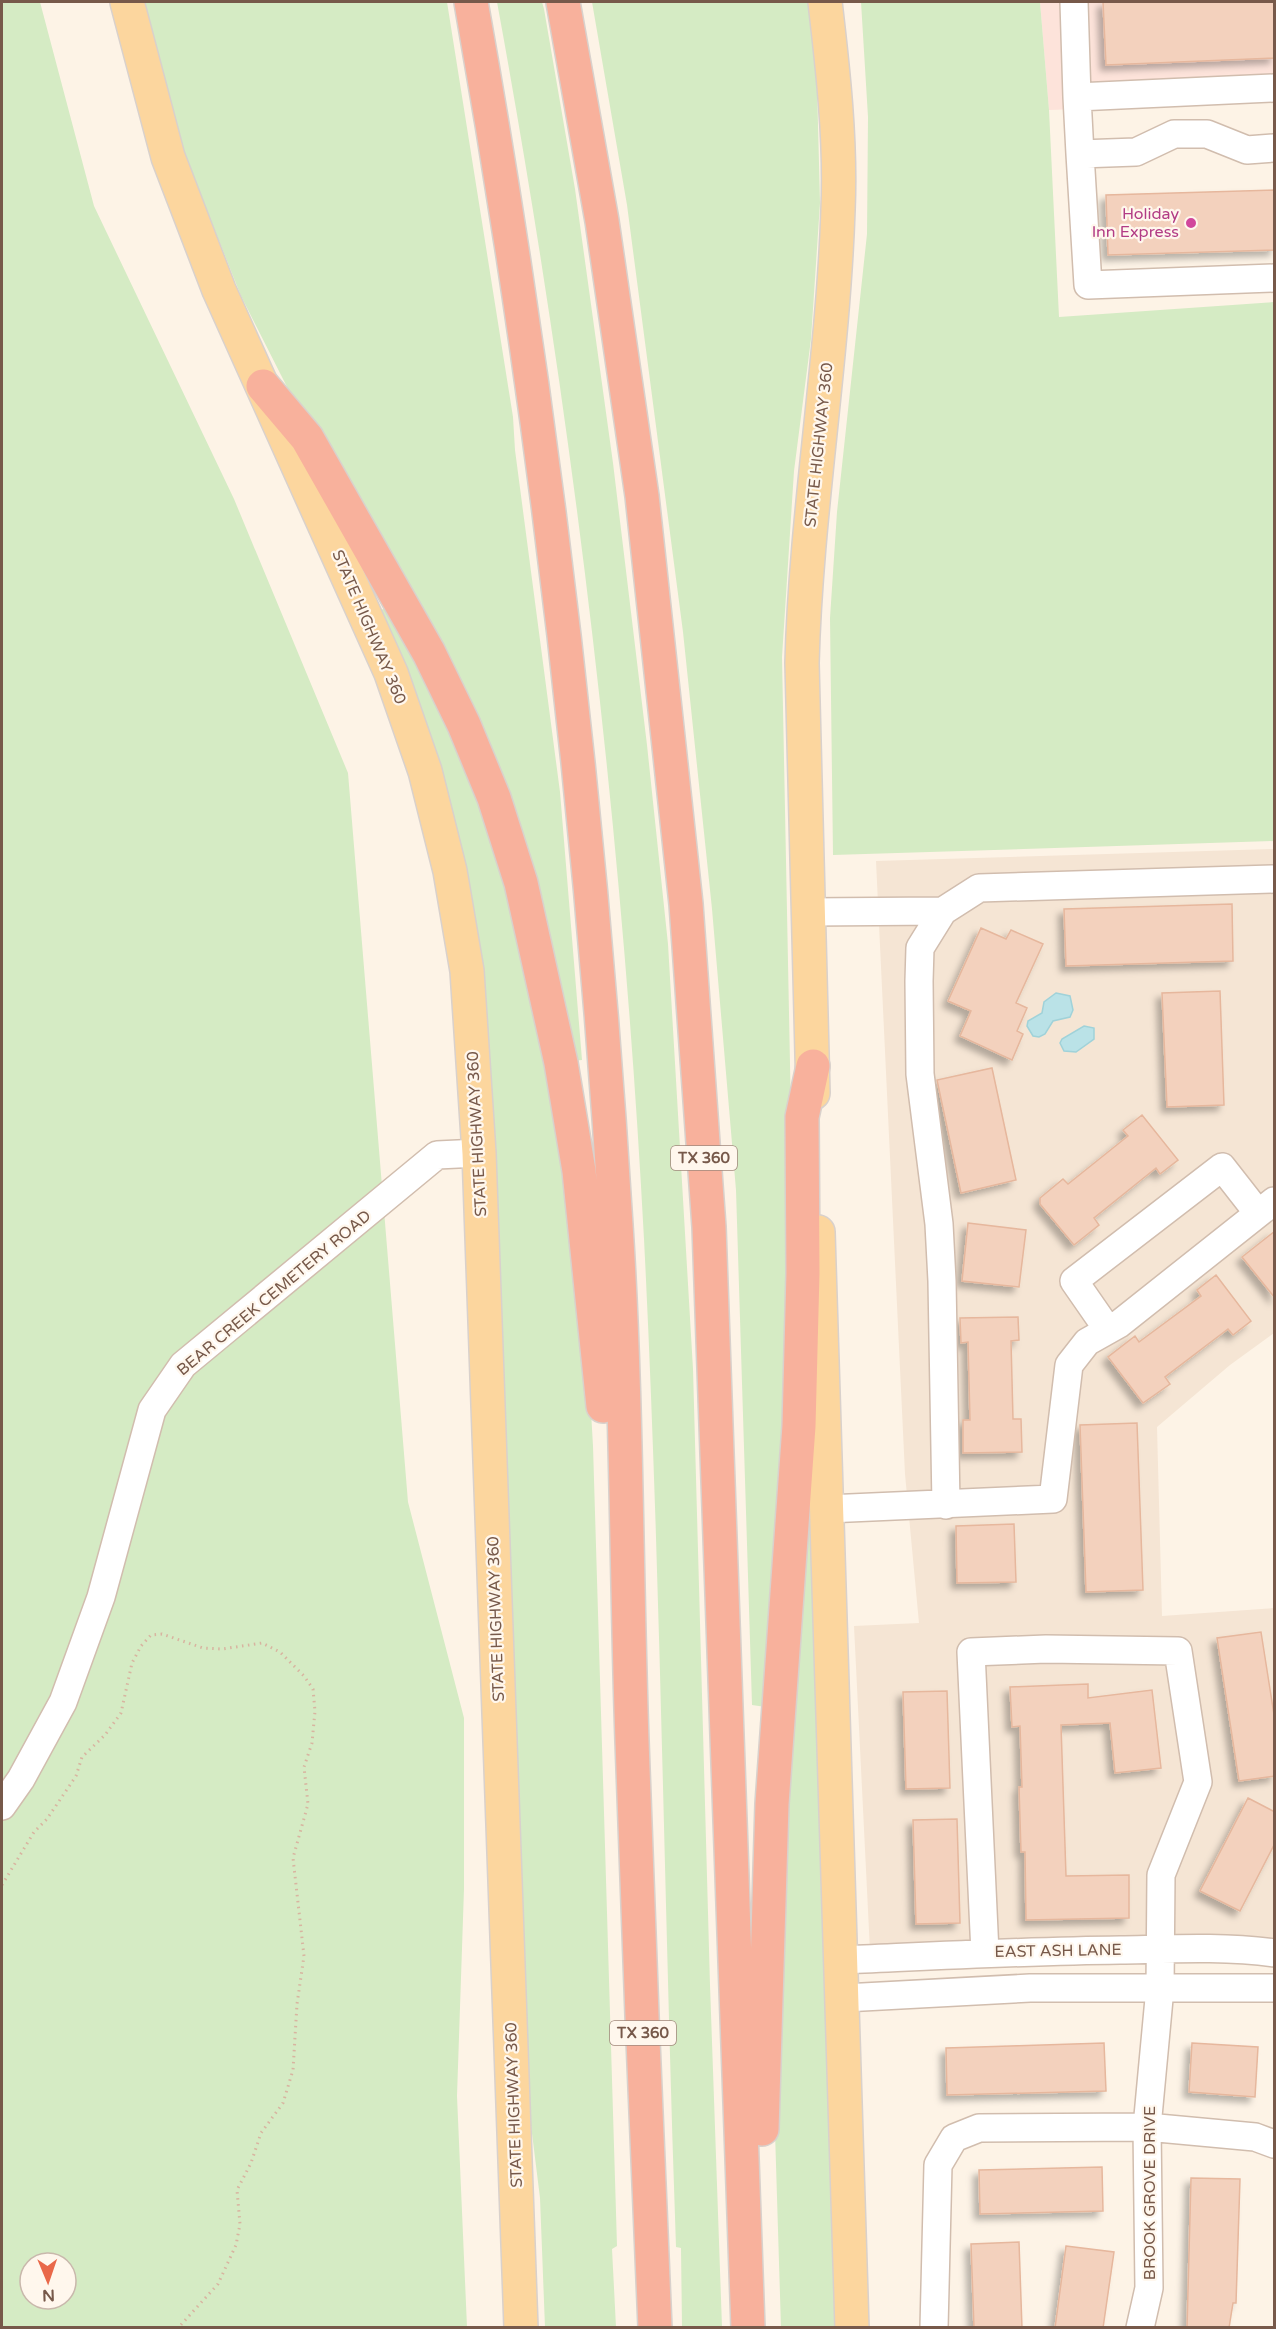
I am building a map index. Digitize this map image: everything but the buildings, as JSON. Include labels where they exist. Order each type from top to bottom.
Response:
[{"type":"highway","name":"TX 360","points":[[471,2],[512,244],[551,517],[567,651],[606,1062],[617,1233],[626,1473],[632,1739],[655,2328]]},
{"type":"highway","name":"TX 360","points":[[563,2],[602,221],[642,496],[686,904],[709,1227],[748,2325]]},
{"type":"highway","points":[[263,386],[307,438],[386,577],[434,664],[494,798],[521,883],[561,1063],[579,1171],[604,1411],[626,1473]]},
{"type":"highway","points":[[748,2325],[765,2251],[762,2109],[765,1954],[777,1706],[799,1426],[803,1273],[802,1117],[813,1066]]},
{"type":"main road","name":"STATE HIGHWAY 360","points":[[127,2],[168,157],[219,290],[391,673],[425,771],[450,871],[466,971],[479,1153],[521,2328]]},
{"type":"main road","name":"STATE HIGHWAY 360","points":[[825,2],[839,194],[827,373],[804,598],[802,663],[808,912],[844,1998],[852,2328]]},
{"type":"street","points":[[1074,2],[1088,285],[1275,278]]},
{"type":"street","points":[[1077,97],[1275,88]]},
{"type":"street","points":[[1080,154],[1136,152],[1174,134],[1207,134],[1246,150],[1275,148]]},
{"type":"street","points":[[946,1505],[942,1281],[939,1224],[920,1074],[920,948],[943,911],[979,888],[1275,879]]},
{"type":"street","points":[[808,912],[943,911]]},
{"type":"street","name":"BEAR CREEK CEMETERY ROAD","points":[[2,1806],[21,1779],[63,1702],[101,1597],[152,1410],[183,1365],[437,1155],[479,1153]]},
{"type":"street","points":[[827,1509],[1053,1499],[1069,1365],[1087,1342],[1108,1330],[1266,1207],[1222,1167],[1074,1281],[1108,1330]]},
{"type":"street","name":"BROOK GROVE DRIVE","points":[[985,1953],[971,1652],[1046,1649],[1178,1651],[1198,1782],[1161,1875],[1160,1988],[1147,2127],[1149,2288],[1140,2328]]},
{"type":"street","name":"EAST ASH LANE","points":[[841,1960],[985,1953],[1160,1949],[1250,1949],[1275,1953]]},
{"type":"street","points":[[844,1998],[1029,1988],[1275,1988]]},
{"type":"street","points":[[934,2328],[938,2165],[954,2138],[979,2128],[1147,2127],[1255,2137],[1275,2144]]},
{"type":"path","points":[[2,1885],[34,1832],[47,1819],[76,1776],[81,1757],[105,1736],[121,1713],[132,1664],[141,1646],[151,1635],[162,1634],[203,1648],[222,1648],[262,1642],[280,1652],[304,1676],[313,1689],[315,1711],[312,1743],[304,1767],[308,1804],[293,1858],[304,1956],[297,2004],[293,2070],[283,2103],[261,2133],[251,2163],[237,2190],[240,2224],[236,2245],[218,2284],[195,2306],[178,2328]]},
{"type":"shaded area","points":[[1040,2],[1274,2],[1274,102],[1049,110]]},
{"type":"shaded area","points":[[1274,849],[1274,1333],[1230,1365],[1157,1427],[1162,1616],[1274,1608],[1274,1946],[870,1951],[854,1626],[919,1623],[905,1474],[876,861]]},
{"type":"green space","points":[[2,2],[40,2],[94,206],[234,499],[348,773],[408,1502],[464,1718],[464,1889],[457,2096],[467,2327],[2,2328]]},
{"type":"green space","points":[[143,2],[447,2],[513,417],[515,450],[560,792],[582,1060],[571,1061],[525,857],[241,296],[178,138]]},
{"type":"green space","points":[[497,2],[542,2],[544,9],[575,189],[613,463],[668,944],[693,1369],[722,2327],[682,2327],[681,2248],[676,2247],[650,1365],[644,1239],[622,928],[608,773],[571,463],[549,309]]},
{"type":"green space","points":[[592,2],[811,2],[817,85],[820,203],[811,339],[794,471],[782,657],[795,1318],[766,1707],[752,1705],[736,1190],[712,909],[683,632],[627,205]]},
{"type":"green space","points":[[861,2],[1040,2],[1049,110],[1059,317],[1274,302],[1274,841],[833,855],[830,618],[837,512],[867,234],[868,117]]},
{"type":"green space","points":[[384,609],[415,663],[422,661],[491,819],[546,1031],[587,1342],[593,1446],[617,2246],[612,2249],[616,2327],[545,2327],[540,2198],[527,2093],[483,1019],[379,610]]},
{"type":"green space","points":[[807,1463],[816,1464],[840,2327],[781,2328],[774,2099],[777,1990]]},
{"type":"water","points":[[1056,993],[1070,996],[1073,1010],[1070,1017],[1053,1021],[1045,1034],[1039,1037],[1033,1036],[1027,1026],[1028,1021],[1042,1013],[1044,1002]]},
{"type":"water","points":[[1084,1026],[1094,1028],[1094,1039],[1076,1052],[1064,1051],[1060,1043],[1062,1039]]},
{"type":"place","name":"Holiday Inn Express","points":[[1191,223]]}]
